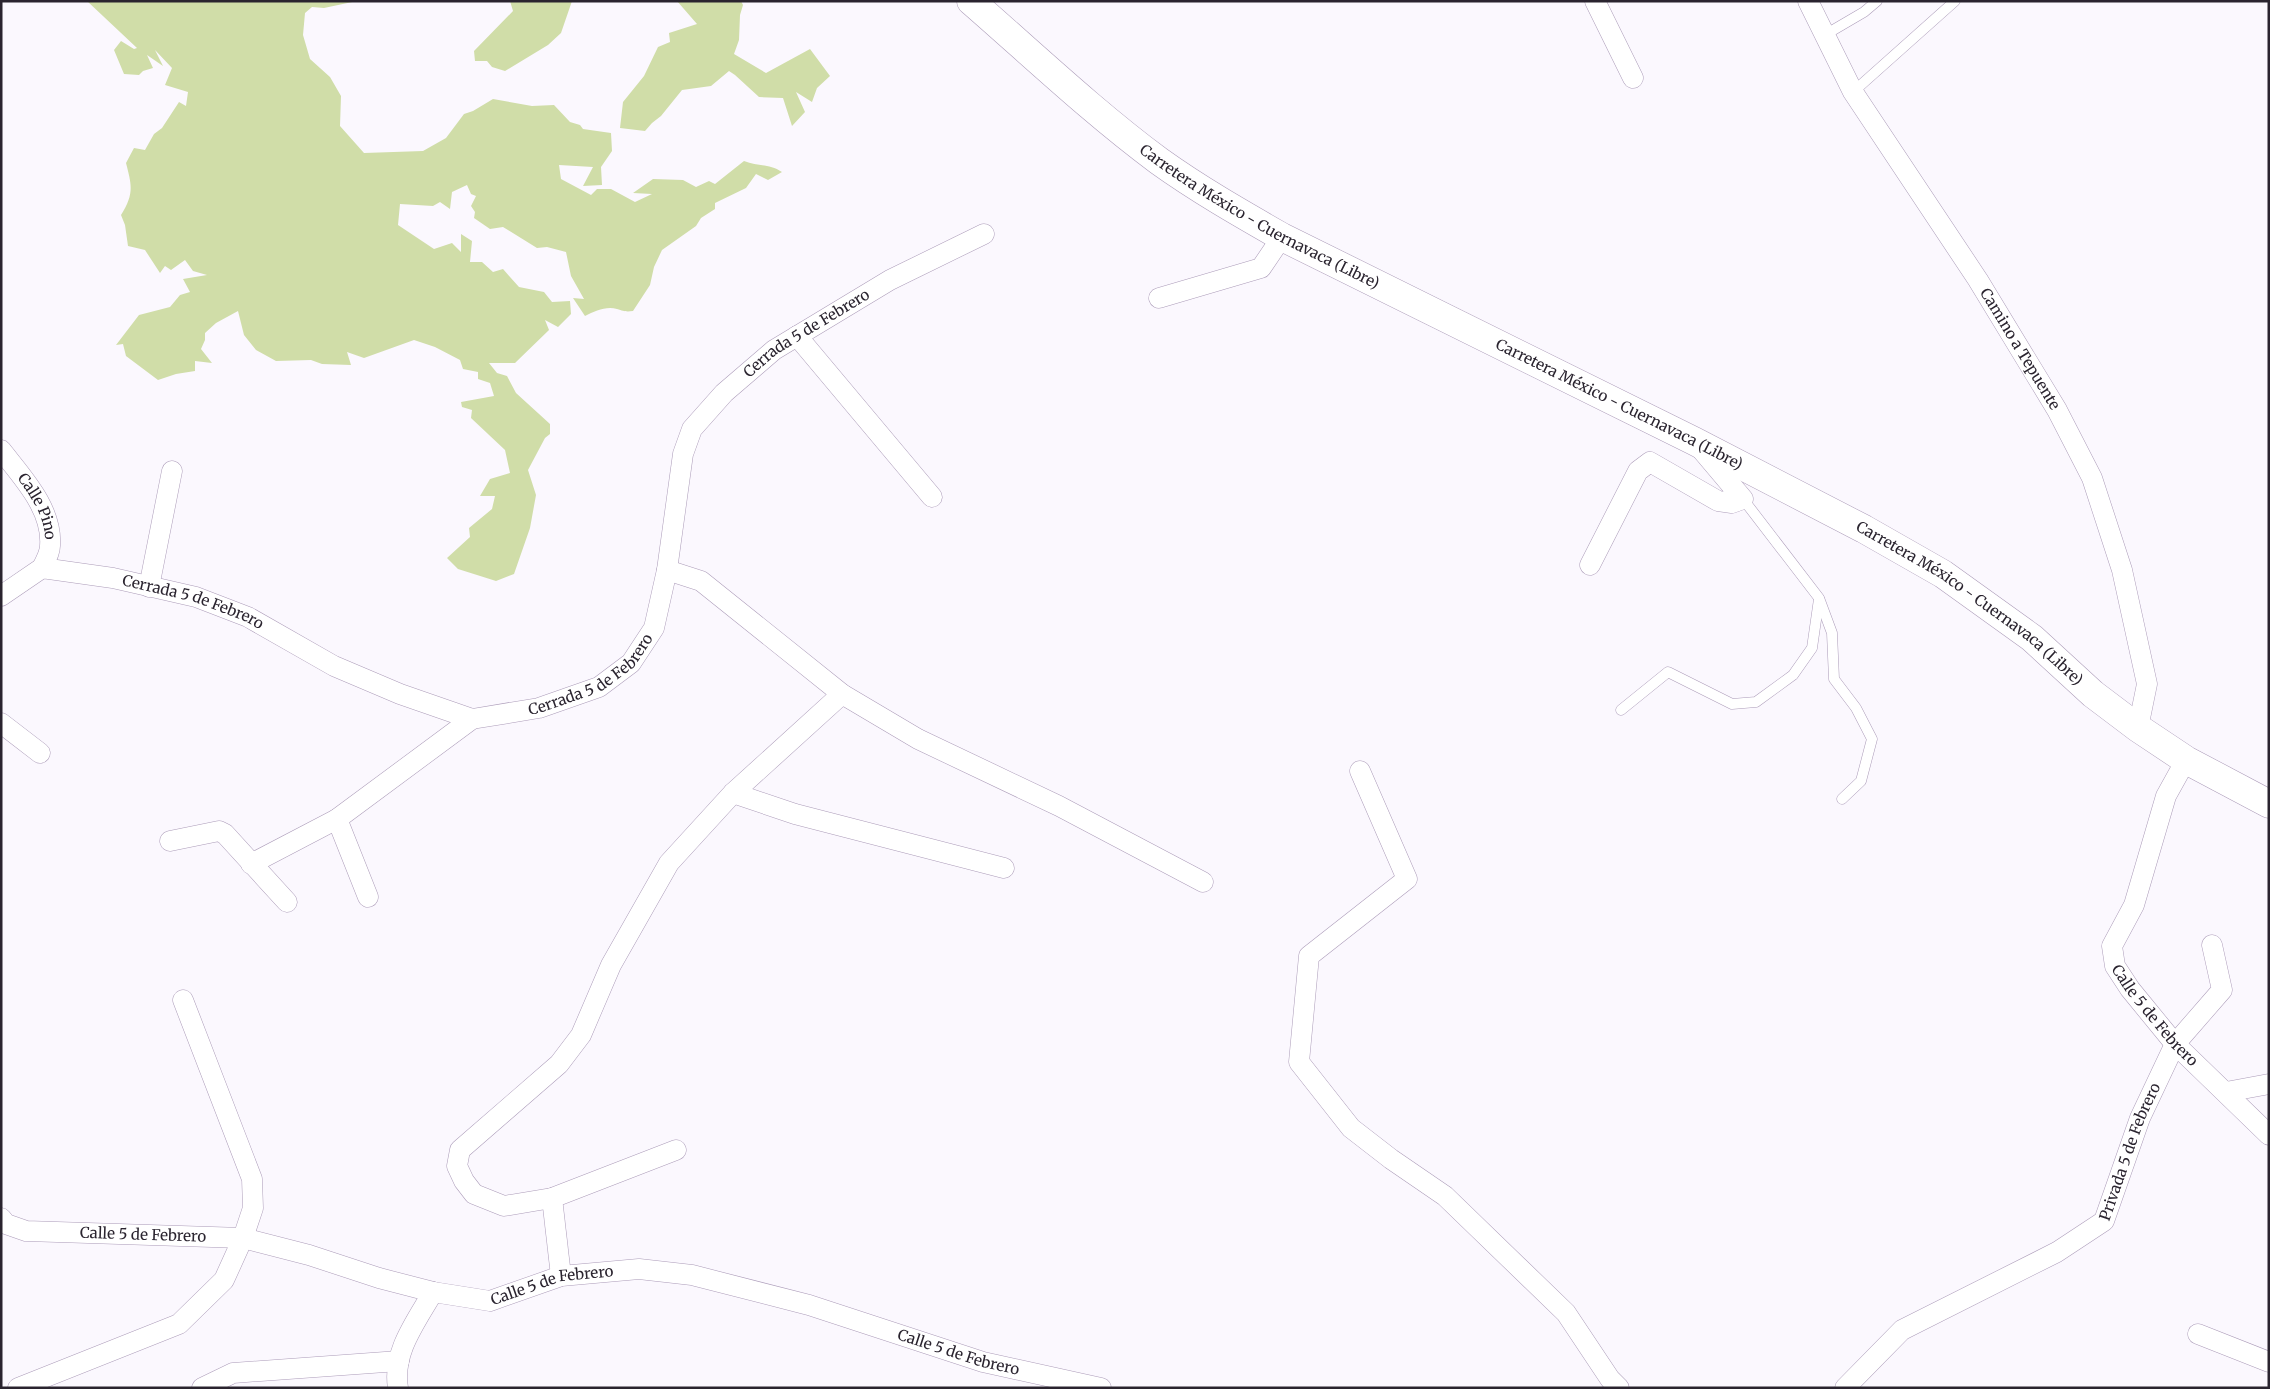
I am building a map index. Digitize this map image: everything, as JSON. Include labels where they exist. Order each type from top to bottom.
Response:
[{"type":"main road","name":"Carretera México - Cuernavaca (Libre)","points":[[972,1],[1104,118],[1160,162],[1230,208],[1282,237],[1694,441],[1864,528],[1943,574],[2032,638],[2093,694],[2138,728],[2186,760],[2269,804]]},
{"type":"street","points":[[1595,1],[1633,78]]},
{"type":"street","name":"Camino a Tepuente","points":[[1808,1],[1853,92],[1978,280],[2057,410],[2092,478],[2122,570],[2147,684],[2138,728]]},
{"type":"street","name":"Cerrada 5 de Febrero","points":[[42,568],[113,578],[196,597],[248,617],[334,666],[400,694],[472,719],[539,708],[599,687],[631,663],[654,628],[667,570],[683,454],[692,429],[724,393],[774,350],[890,280],[984,234]]},
{"type":"street","points":[[1159,298],[1261,268],[1282,237]]},
{"type":"street","points":[[797,336],[932,497]]},
{"type":"street","points":[[1590,565],[1638,471],[1650,462],[1718,501],[1732,503],[1743,499],[1694,441]]},
{"type":"street","name":"Calle Pino","points":[[1,450],[30,487],[48,523],[50,547],[42,568]]},
{"type":"street","points":[[149,587],[172,471]]},
{"type":"street","points":[[1,596],[42,568]]},
{"type":"street","points":[[667,570],[701,580],[842,694],[918,739],[1059,806],[1203,882]]},
{"type":"street","points":[[676,1150],[552,1198],[504,1206],[474,1194],[464,1181],[457,1166],[460,1150],[559,1064],[581,1035],[611,965],[669,863],[733,793],[842,694]]},
{"type":"street","points":[[251,864],[337,819],[472,719]]},
{"type":"street","points":[[1,722],[40,753]]},
{"type":"street","name":"Calle 5 de Febrero","points":[[2186,760],[2166,796],[2134,904],[2112,946],[2115,966],[2130,989],[2176,1044],[2269,1134]]},
{"type":"street","points":[[1360,770],[1407,879],[1309,956],[1299,1062],[1351,1128],[1391,1159],[1445,1196],[1566,1313],[1610,1379],[1619,1388]]},
{"type":"street","points":[[733,793],[794,814],[1004,868]]},
{"type":"street","points":[[337,819],[368,897]]},
{"type":"street","points":[[170,841],[219,831],[225,834],[287,902]]},
{"type":"street","name":"Privada 5 de Febrero","points":[[1845,1388],[1902,1330],[2056,1252],[2104,1221],[2140,1118],[2176,1044],[2222,990],[2212,945]]},
{"type":"street","points":[[18,1388],[179,1324],[224,1280],[243,1238],[253,1208],[252,1179],[183,1000]]},
{"type":"street","points":[[2226,1092],[2269,1084]]},
{"type":"street","points":[[552,1198],[561,1276]]},
{"type":"street","name":"Calle 5 de Febrero","points":[[1,1218],[6,1224],[26,1231],[243,1238],[309,1255],[379,1278],[433,1292],[490,1301],[561,1276],[639,1269],[692,1275],[809,1305],[983,1362],[1101,1388]]},
{"type":"street","points":[[398,1388],[396,1376],[402,1346],[433,1292]]},
{"type":"street","points":[[2198,1334],[2269,1362]]},
{"type":"street","points":[[202,1388],[233,1373],[399,1361]]},
{"type":"lane","points":[[1824,36],[1864,12],[1877,1]]},
{"type":"lane","points":[[1853,92],[1955,1]]},
{"type":"lane","points":[[1743,499],[1819,598],[1832,632],[1834,680],[1856,708],[1872,739],[1861,781],[1842,800]]},
{"type":"lane","points":[[1621,710],[1668,672],[1732,704],[1756,702],[1793,675],[1812,648],[1819,598]]},
{"type":"green space","points":[[87,1],[357,1],[324,8],[312,7],[305,13],[303,35],[310,59],[330,77],[341,96],[340,126],[364,153],[423,151],[446,138],[464,114],[493,99],[532,106],[554,105],[570,122],[580,125],[583,129],[611,133],[612,151],[601,167],[602,185],[583,186],[593,167],[559,165],[561,179],[591,195],[597,189],[611,189],[635,202],[652,194],[633,193],[653,179],[683,180],[696,187],[709,181],[715,184],[744,161],[773,167],[782,172],[768,180],[756,174],[746,188],[715,203],[715,209],[701,218],[696,226],[662,250],[654,267],[650,285],[633,311],[609,308],[585,316],[573,298],[584,299],[571,276],[566,252],[547,247],[537,248],[503,227],[490,229],[474,218],[475,212],[471,206],[476,196],[471,194],[467,185],[452,192],[450,209],[440,202],[433,206],[400,204],[398,225],[434,249],[452,243],[461,252],[461,234],[472,241],[470,262],[482,262],[493,272],[503,269],[519,287],[544,292],[552,302],[570,301],[571,314],[558,327],[545,320],[549,330],[515,363],[489,363],[497,373],[507,376],[516,393],[550,424],[550,434],[545,438],[528,470],[536,495],[530,528],[514,574],[496,581],[458,569],[447,558],[470,537],[469,528],[492,509],[495,496],[480,496],[490,479],[510,473],[505,450],[471,418],[472,410],[462,407],[461,402],[494,396],[490,383],[478,379],[478,372],[463,369],[460,360],[435,347],[414,340],[364,358],[347,352],[351,365],[322,364],[311,360],[276,361],[256,350],[244,335],[238,311],[216,323],[205,333],[205,340],[201,349],[212,363],[195,361],[195,371],[176,374],[158,380],[126,356],[123,344],[116,345],[139,315],[170,307],[180,295],[190,292],[183,279],[207,275],[193,271],[185,260],[171,270],[165,266],[160,273],[145,250],[128,246],[125,225],[121,215],[131,190],[126,163],[134,148],[145,150],[154,134],[162,128],[179,102],[186,106],[188,92],[165,85],[172,68],[155,50],[163,66],[147,55],[153,68],[143,71],[139,75],[124,74],[114,50],[121,41],[134,49],[137,48]]},
{"type":"green space","points":[[510,1],[572,1],[561,33],[548,45],[505,71],[492,67],[487,61],[475,61],[474,51],[513,11]]},
{"type":"green space","points":[[677,1],[741,1],[743,5],[740,15],[739,40],[734,54],[766,73],[810,49],[830,76],[817,88],[812,102],[796,92],[805,112],[792,126],[783,98],[759,97],[729,71],[711,86],[682,90],[661,116],[645,131],[620,128],[623,102],[644,76],[658,47],[670,42],[669,33],[697,24]]}]
